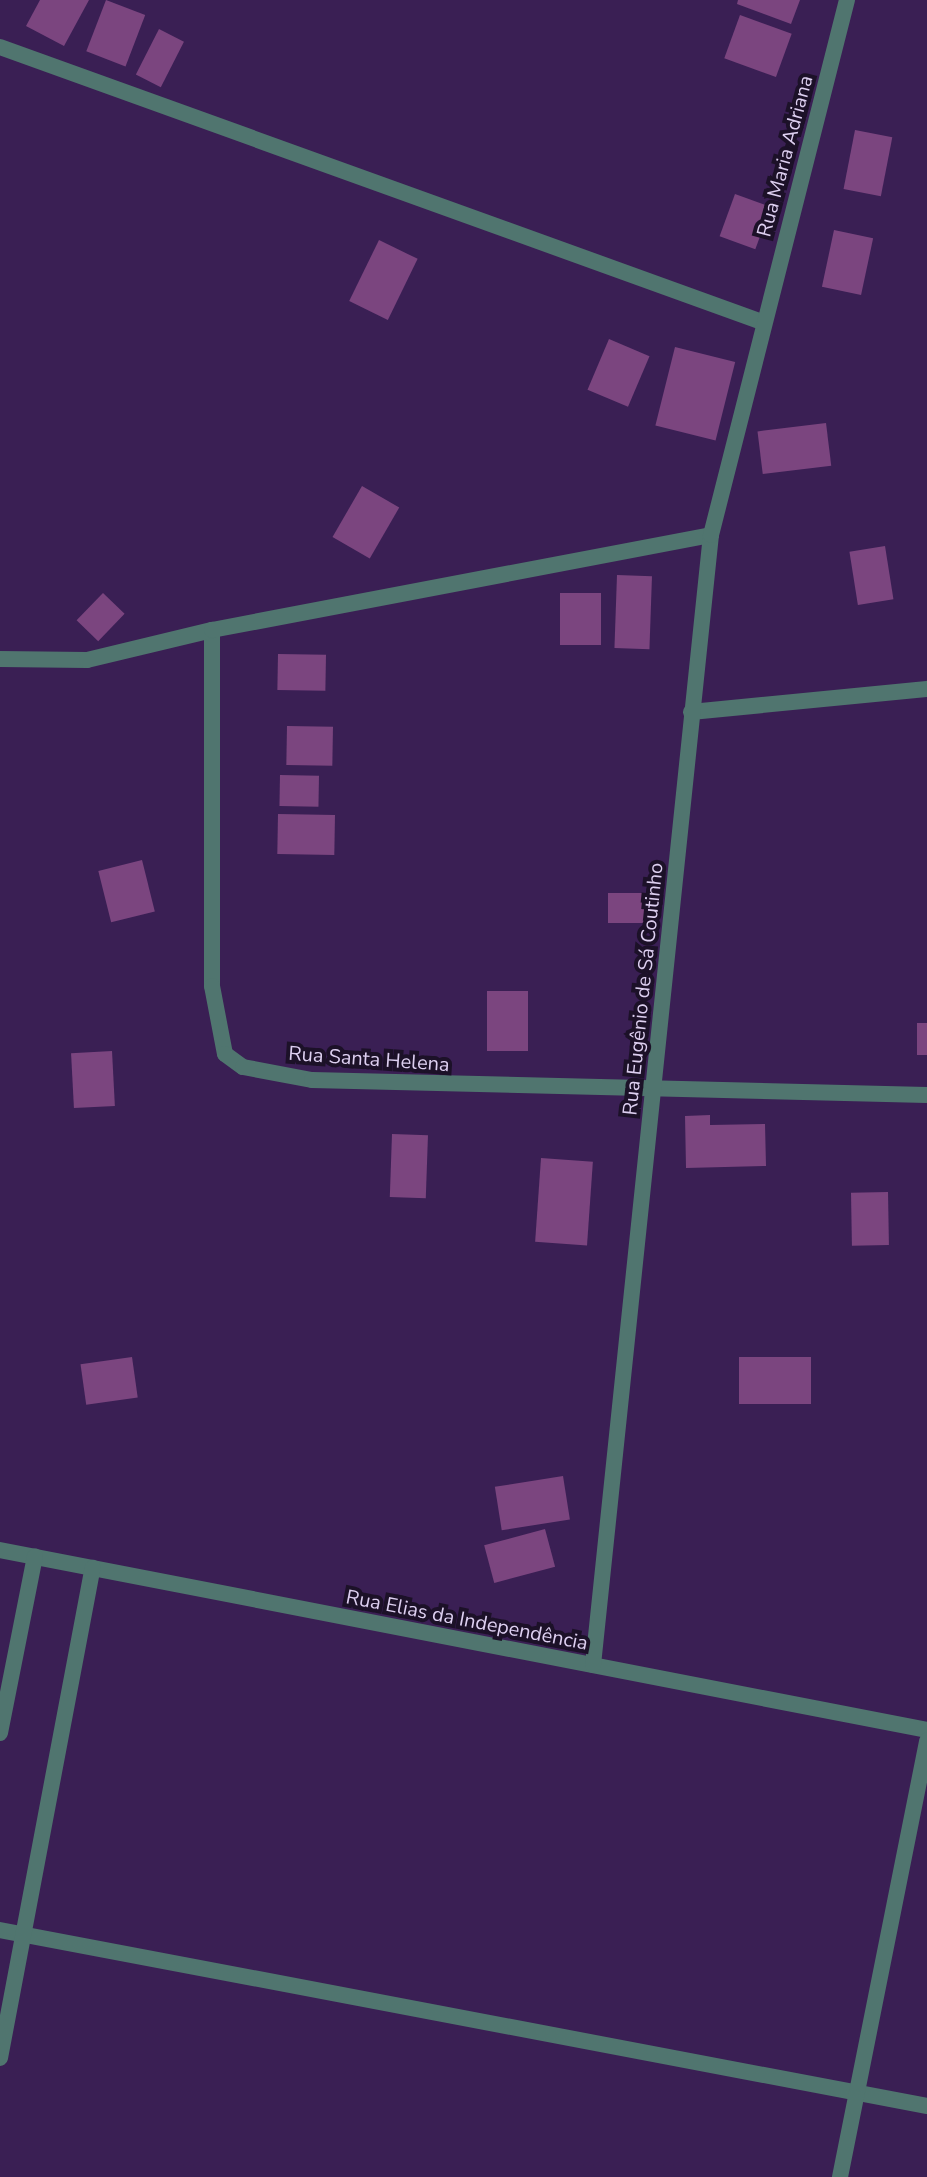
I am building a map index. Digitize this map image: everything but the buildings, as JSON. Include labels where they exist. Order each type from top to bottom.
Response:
[{"type":"street","name":"Rua Maria Adriana","points":[[762,322],[847,0]]},
{"type":"street","points":[[0,47],[762,322]]},
{"type":"street","name":"Rua Eugênio de Sá Coutinho","points":[[593,1665],[711,535],[762,322]]},
{"type":"street","points":[[0,659],[87,660],[212,630],[711,535]]},
{"type":"street","name":"Rua Santa Helena","points":[[212,630],[212,986],[225,1054],[243,1067],[312,1080],[654,1091],[927,1095]]},
{"type":"street","points":[[691,712],[927,689]]},
{"type":"street","name":"Rua Elias da Independência","points":[[0,1550],[927,1730]]},
{"type":"street","points":[[0,1733],[35,1556]]},
{"type":"street","points":[[0,2058],[93,1568]]},
{"type":"street","points":[[840,2177],[854,2092],[927,1741]]},
{"type":"street","points":[[0,1930],[927,2106]]}]
